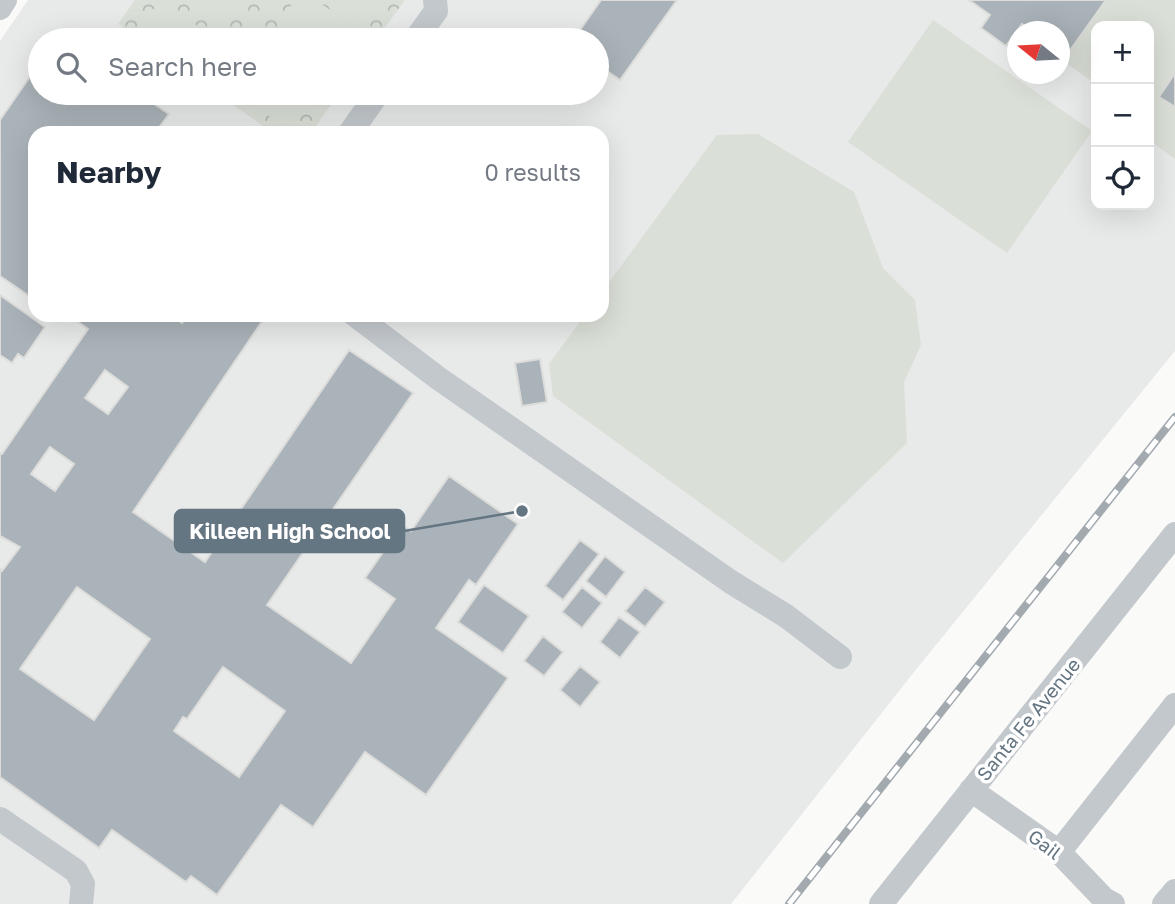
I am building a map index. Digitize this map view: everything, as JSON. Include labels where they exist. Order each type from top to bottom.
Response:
[{"type":"street","points":[[0,8],[5,0]]},
{"type":"street","points":[[423,28],[436,10],[435,0]]},
{"type":"street","points":[[355,126],[370,105]]},
{"type":"street","points":[[364,322],[438,378],[731,582],[786,616],[839,657]]},
{"type":"street","name":"Santa Fe Avenue","points":[[881,904],[1175,534]]},
{"type":"street","points":[[1059,852],[1175,705]]},
{"type":"street","name":"Gail","points":[[971,790],[1059,852],[1104,902]]},
{"type":"street","points":[[0,819],[76,871],[83,884],[81,904]]},
{"type":"street","points":[[1164,904],[1175,891]]},
{"type":"shaded area","points":[[28,0],[1175,0],[1175,351],[914,672],[731,904],[0,904],[0,41]]},
{"type":"green space","points":[[135,0],[405,0],[385,28],[124,28],[118,24]]},
{"type":"green space","points":[[161,0],[200,28],[143,28],[140,26]]},
{"type":"green space","points":[[180,0],[237,0],[242,4],[226,28],[220,28]]},
{"type":"green space","points":[[295,0],[316,0],[356,28],[298,28],[283,17]]},
{"type":"green space","points":[[334,0],[380,0],[365,22]]},
{"type":"green space","points":[[969,0],[1175,0],[1175,159],[1154,144],[1154,21],[1091,21],[1091,81],[1070,66],[1070,21],[1007,21],[1006,46],[981,28],[990,15]]},
{"type":"green space","points":[[933,20],[1007,72],[1007,84],[1025,84],[1091,130],[1007,253],[848,142]]},
{"type":"green space","points":[[233,105],[331,105],[316,126],[263,126]]},
{"type":"green space","points":[[253,105],[307,105],[292,126],[283,126]]},
{"type":"green space","points":[[758,134],[854,192],[883,268],[915,300],[921,345],[904,382],[907,443],[783,563],[553,396],[549,364],[580,322],[609,322],[609,282],[717,135]]},
{"type":"building","points":[[601,0],[677,0],[620,80],[609,72],[609,28],[581,28]]},
{"type":"building","points":[[969,0],[1106,0],[1070,50],[1070,21],[1007,21],[1006,46],[981,28],[990,15]]},
{"type":"building","points":[[1175,73],[1175,107],[1159,97]]},
{"type":"building","points":[[28,79],[28,105],[156,105],[169,114],[160,126],[28,126],[28,295],[0,276],[0,120]]},
{"type":"building","points":[[0,295],[28,315],[28,322],[38,322],[45,327],[24,358],[18,354],[12,363],[0,355]]},
{"type":"building","points":[[78,322],[262,322],[133,512],[205,562],[349,350],[413,393],[267,605],[351,663],[395,599],[365,578],[402,525],[411,531],[449,476],[518,524],[476,585],[469,580],[436,628],[508,678],[426,795],[365,752],[313,827],[281,805],[217,895],[191,876],[186,882],[112,830],[99,848],[0,777],[0,569],[2,571],[20,547],[0,536],[0,453],[2,454],[88,329]],"holes":[[[105,370],[128,387],[108,414],[85,398]],[[50,447],[74,464],[55,491],[31,474]],[[77,587],[150,639],[94,720],[20,669]],[[223,667],[285,711],[239,777],[174,731],[183,717],[187,719]]]},
{"type":"building","points":[[540,359],[547,402],[522,406],[515,363]]},
{"type":"building","points":[[580,540],[599,554],[563,600],[545,586]]},
{"type":"building","points":[[605,556],[625,572],[606,597],[586,581]]},
{"type":"building","points":[[484,585],[529,616],[503,653],[458,622]]},
{"type":"building","points":[[582,587],[602,603],[582,628],[562,612]]},
{"type":"building","points":[[645,587],[665,602],[645,627],[625,611]]},
{"type":"building","points":[[619,617],[640,632],[620,658],[600,642]]},
{"type":"building","points":[[543,636],[563,652],[544,676],[524,661]]},
{"type":"building","points":[[580,666],[600,682],[580,707],[560,690]]},
{"type":"railway","points":[[789,904],[1175,417]]},
{"type":"place","name":"Killeen High School","points":[[522,511]]}]
